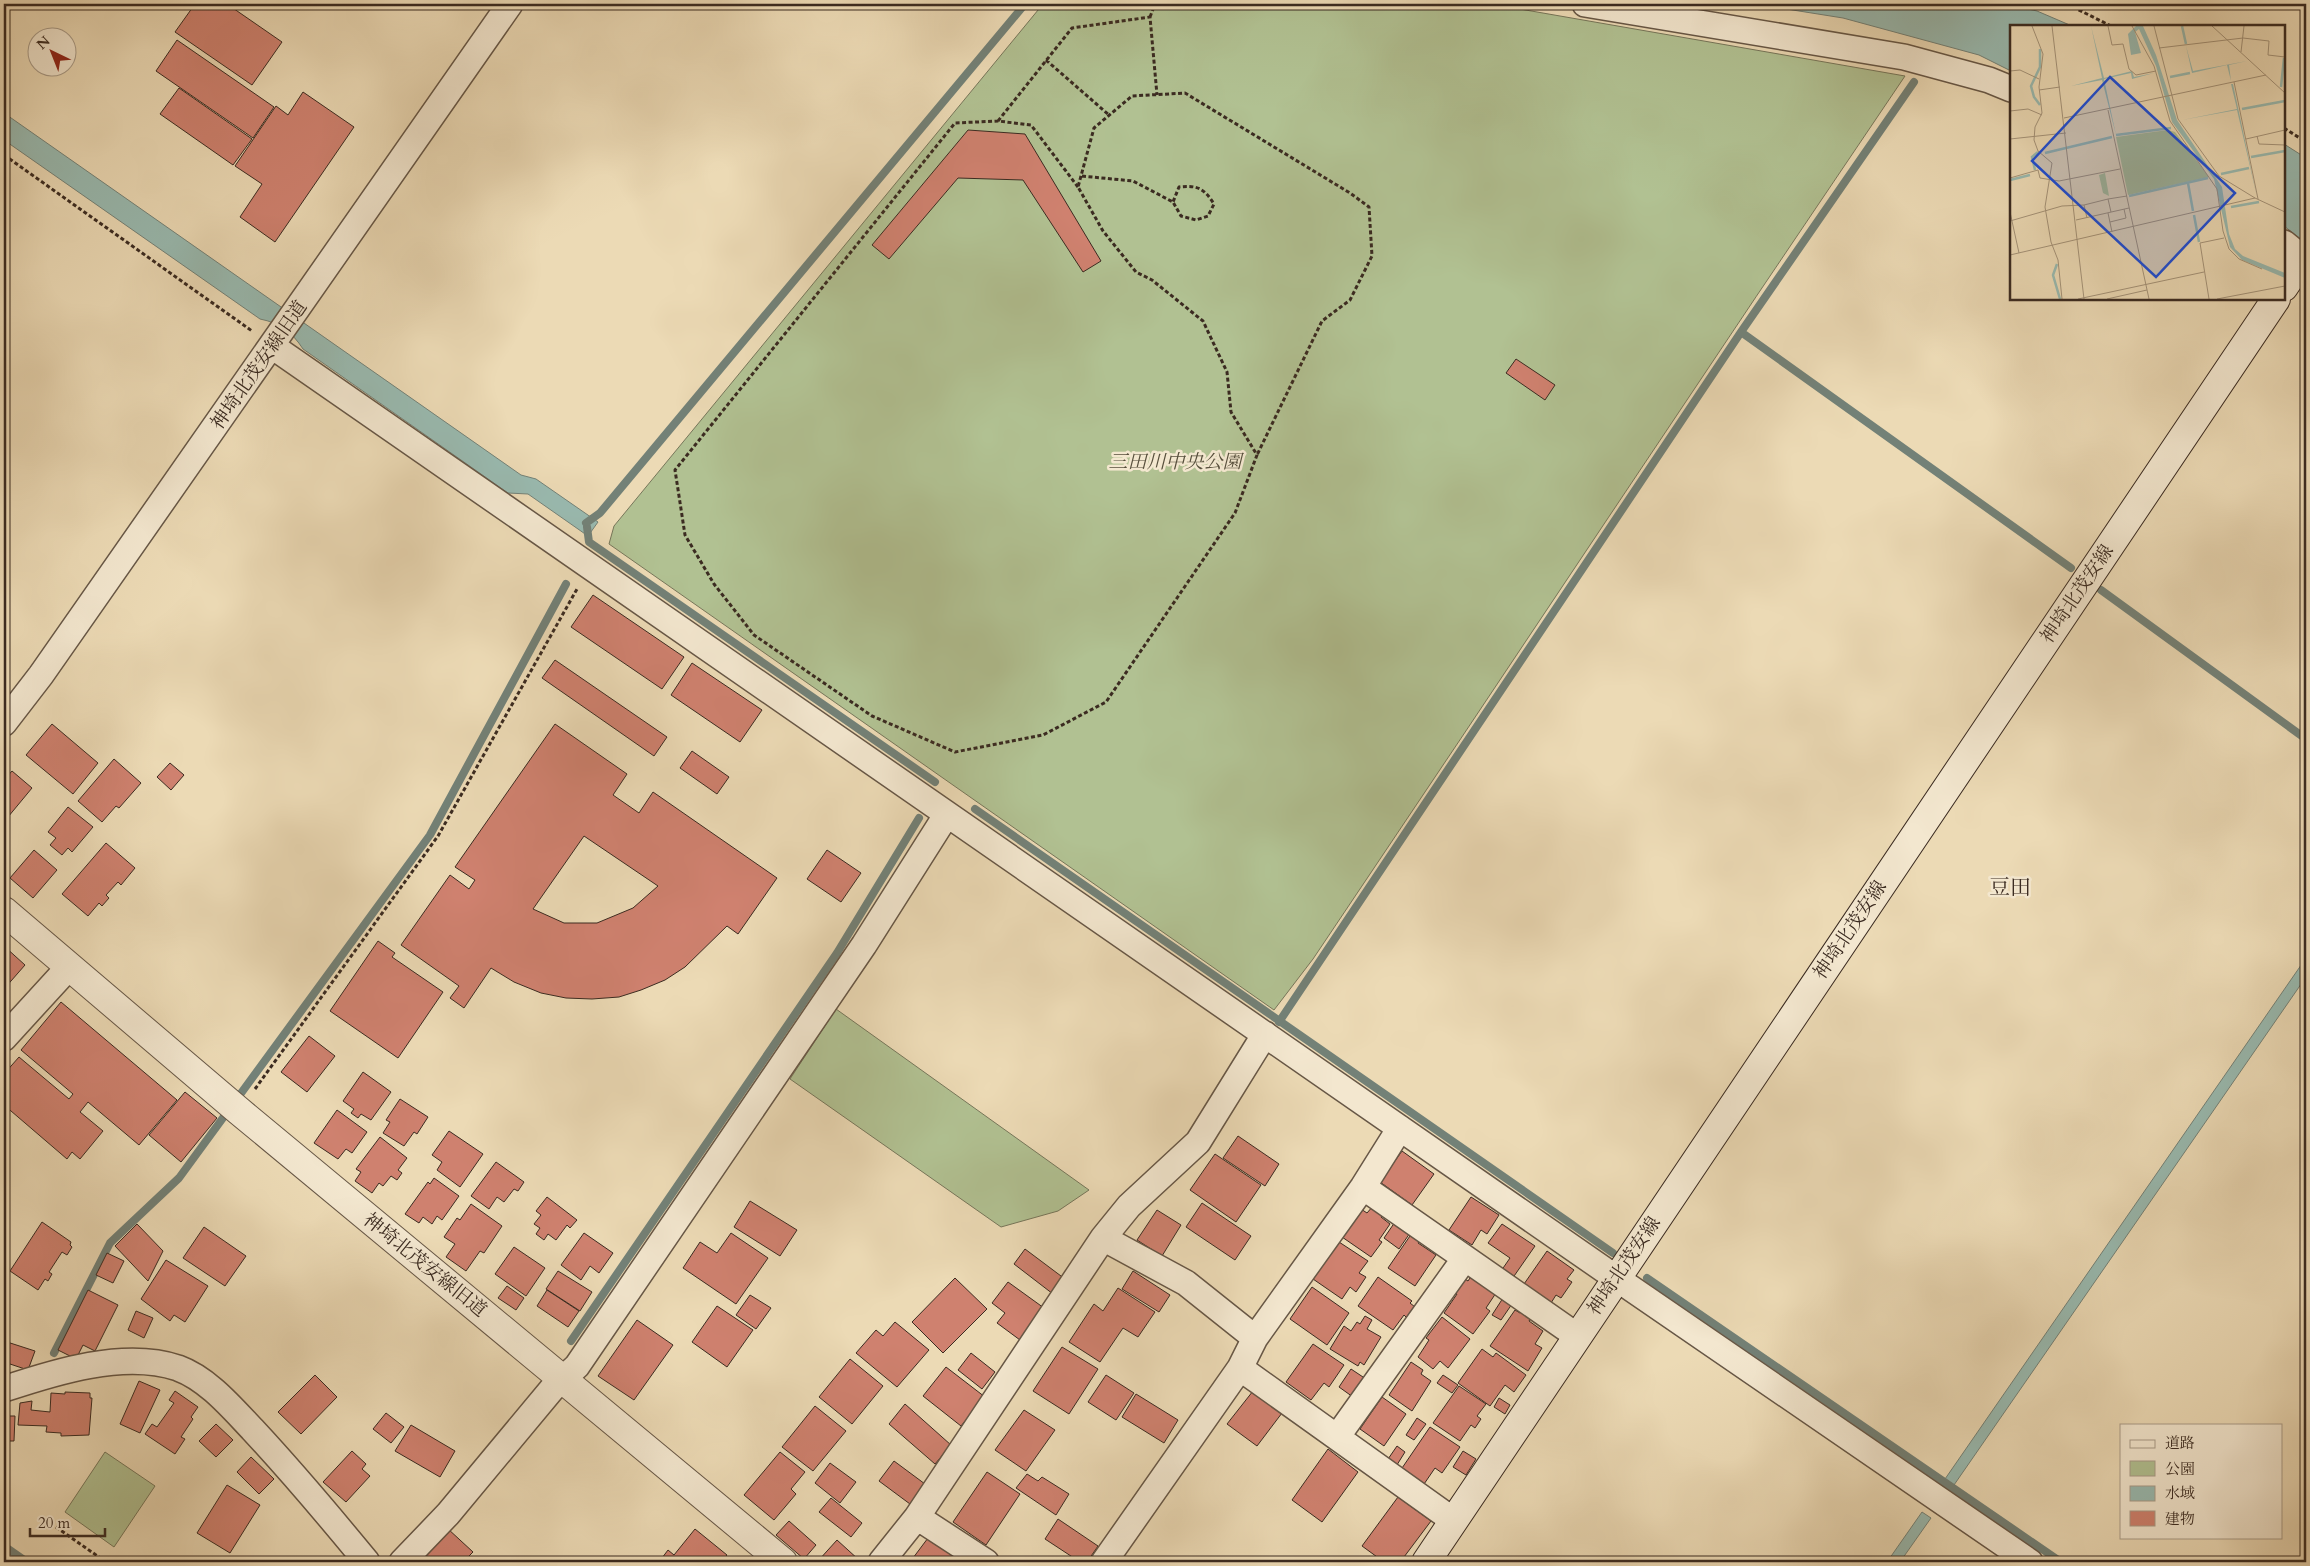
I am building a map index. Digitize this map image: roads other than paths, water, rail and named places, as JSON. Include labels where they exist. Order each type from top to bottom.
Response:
[{"type":"main road","points":[[2285,285],[2300,254]]},
{"type":"main road","name":"神埼北茂安線","points":[[1426,1562],[2275,300]]},
{"type":"main road","name":"神埼北茂安線旧道","points":[[4,911],[239,1111],[782,1562]]},
{"type":"street","name":"神埼北茂安線旧道","points":[[4,723],[41,676],[510,4]]},
{"type":"street","points":[[1585,4],[1904,57],[1990,80],[2010,89]]},
{"type":"street","points":[[283,331],[590,566],[1616,1278],[2030,1562]]},
{"type":"street","points":[[402,1562],[448,1514],[552,1389],[577,1366],[864,945],[947,814]]},
{"type":"street","points":[[4,1038],[69,967]]},
{"type":"street","points":[[881,1562],[917,1517],[1103,1238],[1129,1206],[1198,1142],[1265,1034]]},
{"type":"street","points":[[1104,1562],[1240,1368],[1255,1338],[1363,1187],[1400,1128]]},
{"type":"street","points":[[1363,1187],[1577,1336]]},
{"type":"street","points":[[1103,1238],[1186,1283],[1255,1338]]},
{"type":"street","points":[[1337,1437],[1465,1258]]},
{"type":"street","points":[[4,1389],[46,1375],[78,1368],[126,1362],[151,1363],[178,1368],[195,1377],[235,1412],[292,1472],[367,1562]]},
{"type":"street","points":[[1240,1368],[1454,1521]]},
{"type":"street","points":[[917,1517],[986,1562]]},
{"type":"water","points":[[1755,4],[2006,4],[2037,11],[2070,25],[2010,25],[2010,70],[1979,55],[1843,18]]},
{"type":"water","points":[[4,113],[521,475],[536,479],[598,522],[588,536],[528,494],[508,493],[303,349],[285,329],[260,319],[4,140]]},
{"type":"water","points":[[2285,145],[2306,158],[2306,243],[2285,227]]},
{"type":"water","points":[[2306,958],[2306,977],[1954,1485],[1945,1479]]},
{"type":"water","points":[[1922,1512],[1931,1518],[1900,1562],[1887,1562]]},
{"type":"waterway","points":[[586,523],[600,513],[1025,4]]},
{"type":"waterway","points":[[1279,1022],[1741,332],[1914,82]]},
{"type":"waterway","points":[[1741,332],[2071,568]]},
{"type":"waterway","points":[[587,527],[589,542],[935,782]]},
{"type":"waterway","points":[[54,1353],[110,1243],[179,1178],[430,835],[566,584]]},
{"type":"waterway","points":[[2101,590],[2306,739]]},
{"type":"waterway","points":[[975,809],[1613,1253]]},
{"type":"waterway","points":[[571,1341],[837,953],[919,818]]},
{"type":"waterway","points":[[1647,1278],[2061,1562]]},
{"type":"waterway","points":[[4,1546],[27,1562]]},
{"type":"district","name":"豆田","points":[[2010,887]]},
{"type":"park label","name":"三田川中央公園","points":[[1175,462]]}]
